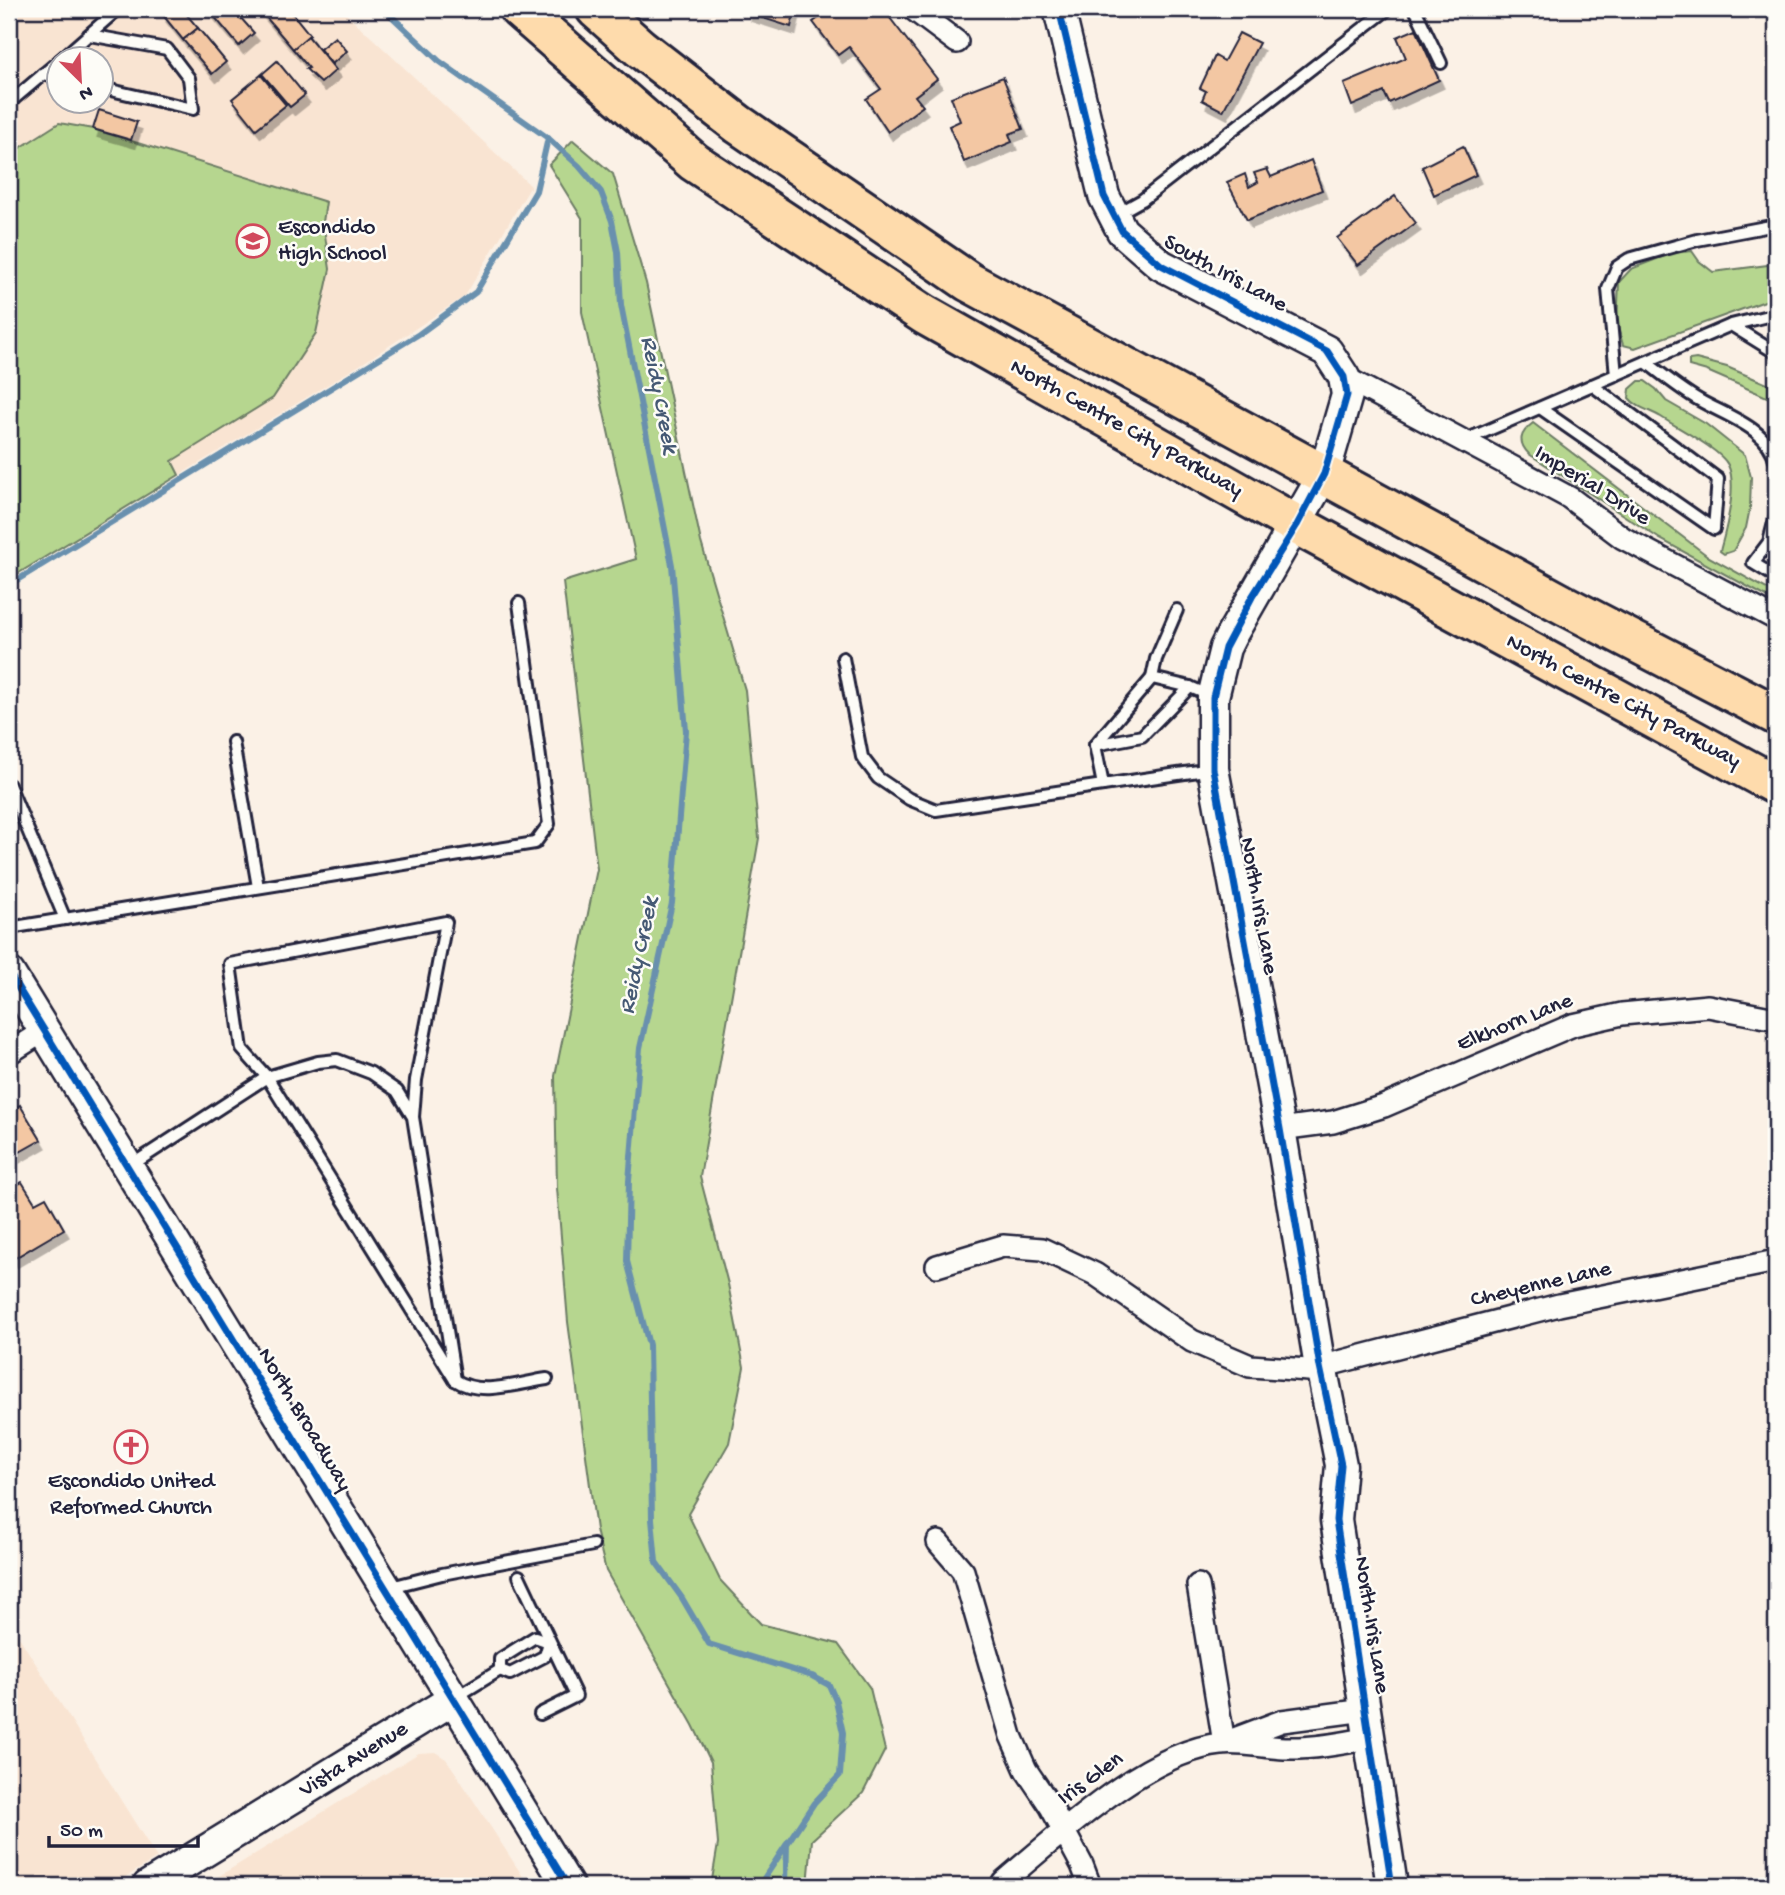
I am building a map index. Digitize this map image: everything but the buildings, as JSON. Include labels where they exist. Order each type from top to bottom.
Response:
[{"type":"highway","name":"North Centre City Parkway","points":[[519,9],[694,162],[925,315],[1297,525],[1776,785]]},
{"type":"highway","points":[[596,9],[640,48],[738,124],[969,282],[1566,606],[1776,715]]},
{"type":"street","points":[[913,9],[957,42]]},
{"type":"street","name":"South Iris Lane","points":[[1059,9],[1104,196],[1122,231],[1161,265],[1327,351],[1343,377]]},
{"type":"street","points":[[1324,474],[1347,395],[1343,377]]},
{"type":"street","name":"Imperial Drive","points":[[1343,377],[1570,498],[1623,538],[1776,620]]},
{"type":"street","name":"North Iris Lane","points":[[1324,474],[1297,525],[1252,597],[1202,692],[1213,769],[1280,1129],[1321,1369],[1341,1465],[1336,1520],[1392,1886]]},
{"type":"street","name":"North Broadway","points":[[9,973],[568,1886]]},
{"type":"street","name":"Elkhorn Lane","points":[[1280,1129],[1333,1122],[1384,1106],[1573,1024],[1622,1014],[1708,1006],[1776,1018]]},
{"type":"street","points":[[9,1053],[45,1030]]},
{"type":"street","name":"Cheyenne Lane","points":[[937,1266],[1003,1246],[1042,1249],[1095,1274],[1192,1341],[1250,1366],[1321,1369],[1559,1305],[1776,1261]]},
{"type":"street","points":[[938,1542],[963,1572],[1011,1736],[1026,1770],[1064,1831],[1090,1886]]},
{"type":"street","points":[[1198,1585],[1224,1743]]},
{"type":"street","name":"Vista Avenue","points":[[148,1886],[452,1700]]},
{"type":"street","name":"Iris Glen","points":[[1003,1882],[1064,1831],[1163,1761],[1202,1747],[1224,1743],[1283,1721],[1367,1724]]},
{"type":"street","name":"Iris Glen","points":[[1224,1743],[1298,1748],[1367,1724]]},
{"type":"lane","points":[[1115,215],[1142,201],[1388,9]]},
{"type":"lane","points":[[1415,9],[1441,63]]},
{"type":"lane","points":[[76,46],[113,11]]},
{"type":"lane","points":[[89,35],[167,49],[190,78],[193,109],[116,91]]},
{"type":"lane","points":[[9,103],[46,72]]},
{"type":"lane","points":[[1616,375],[1608,289],[1617,267],[1629,259],[1698,240],[1776,225]]},
{"type":"lane","points":[[1463,441],[1731,325],[1776,314]]},
{"type":"lane","points":[[1731,325],[1776,353]]},
{"type":"lane","points":[[1646,362],[1697,399],[1753,429],[1774,454],[1776,463]]},
{"type":"lane","points":[[1540,408],[1714,528],[1718,479],[1592,385]]},
{"type":"lane","points":[[1776,515],[1769,542],[1753,563],[1776,577]]},
{"type":"lane","points":[[9,928],[535,843],[549,824],[519,603]]},
{"type":"lane","points":[[1095,745],[1152,678],[1156,660],[1177,610]]},
{"type":"lane","points":[[843,658],[862,757],[878,779],[909,799],[936,810],[1213,769]]},
{"type":"lane","points":[[1152,678],[1202,692]]},
{"type":"lane","points":[[1095,745],[1142,736],[1202,692]]},
{"type":"lane","points":[[233,742],[258,887]]},
{"type":"lane","points":[[1095,745],[1103,785]]},
{"type":"lane","points":[[9,785],[65,919]]},
{"type":"lane","points":[[455,1380],[414,1118],[416,1080],[446,922],[230,964],[242,1049],[267,1077],[455,1380],[464,1387],[483,1389],[547,1379]]},
{"type":"lane","points":[[128,1168],[267,1077],[318,1062],[337,1060],[371,1073],[397,1091],[414,1118]]},
{"type":"lane","points":[[384,1588],[593,1545]]},
{"type":"lane","points":[[519,1576],[576,1696],[540,1714]]},
{"type":"lane","points":[[500,1670],[500,1659],[535,1637],[549,1642]]},
{"type":"lane","points":[[500,1670],[510,1674],[545,1656],[549,1642]]},
{"type":"lane","points":[[452,1700],[500,1670]]},
{"type":"shaded area","name":"Escondido High School","points":[[9,9],[341,9],[531,186],[465,296],[363,363],[9,579]]},
{"type":"shaded area","points":[[9,1621],[157,1858],[111,1886],[9,1886]]},
{"type":"shaded area","points":[[435,1752],[446,1759],[529,1886],[203,1886],[419,1753]]},
{"type":"green space","points":[[59,123],[93,129],[326,202],[323,222],[330,269],[316,333],[273,398],[172,461],[179,475],[9,579],[9,166],[12,153]]},
{"type":"green space","points":[[573,140],[613,174],[646,283],[701,542],[745,690],[759,838],[700,1177],[728,1284],[744,1367],[729,1443],[688,1514],[720,1580],[761,1624],[838,1644],[870,1688],[885,1750],[863,1793],[812,1840],[808,1886],[711,1886],[718,1844],[711,1762],[606,1571],[596,1530],[568,1322],[557,1188],[555,1076],[597,869],[563,582],[636,559],[582,312],[582,218],[549,165]]},
{"type":"green space","points":[[1692,251],[1699,261],[1713,272],[1776,264],[1776,297],[1635,348],[1623,345],[1617,324],[1619,282],[1631,269],[1672,253]]},
{"type":"green space","points":[[1696,359],[1727,367],[1776,388],[1776,401],[1689,366],[1689,360]]},
{"type":"green space","points":[[1639,381],[1645,381],[1666,401],[1706,424],[1745,455],[1751,477],[1750,508],[1746,528],[1733,551],[1724,554],[1720,551],[1731,496],[1732,484],[1728,465],[1708,446],[1633,402],[1629,398],[1630,389]]},
{"type":"green space","points":[[1533,423],[1709,557],[1776,594],[1776,602],[1660,539],[1529,454],[1523,446],[1522,438],[1525,430]]},
{"type":"waterway","name":"Reidy Creek","points":[[384,9],[439,61],[548,138],[579,166],[601,192],[612,221],[618,252],[621,305],[672,565],[686,731],[672,903],[640,1048],[629,1181],[627,1261],[649,1345],[652,1519],[656,1562],[682,1598],[709,1644],[812,1676],[829,1685],[836,1701],[843,1733],[840,1775],[814,1803],[759,1886]]},
{"type":"waterway","points":[[9,585],[419,334],[476,292],[536,191],[548,138]]},
{"type":"waterway","points":[[786,1886],[787,1843]]},
{"type":"cycle path","points":[[1059,9],[1104,196],[1122,231],[1161,265],[1327,351],[1344,377],[1347,395],[1324,474],[1225,648],[1213,697],[1213,769],[1280,1129],[1320,1367],[1341,1465],[1336,1520],[1392,1886]]},
{"type":"cycle path","points":[[9,973],[568,1886]]},
{"type":"place","name":"Escondido High School","points":[[253,241]]},
{"type":"place","name":"Escondido United Reformed Church","points":[[131,1447]]}]
